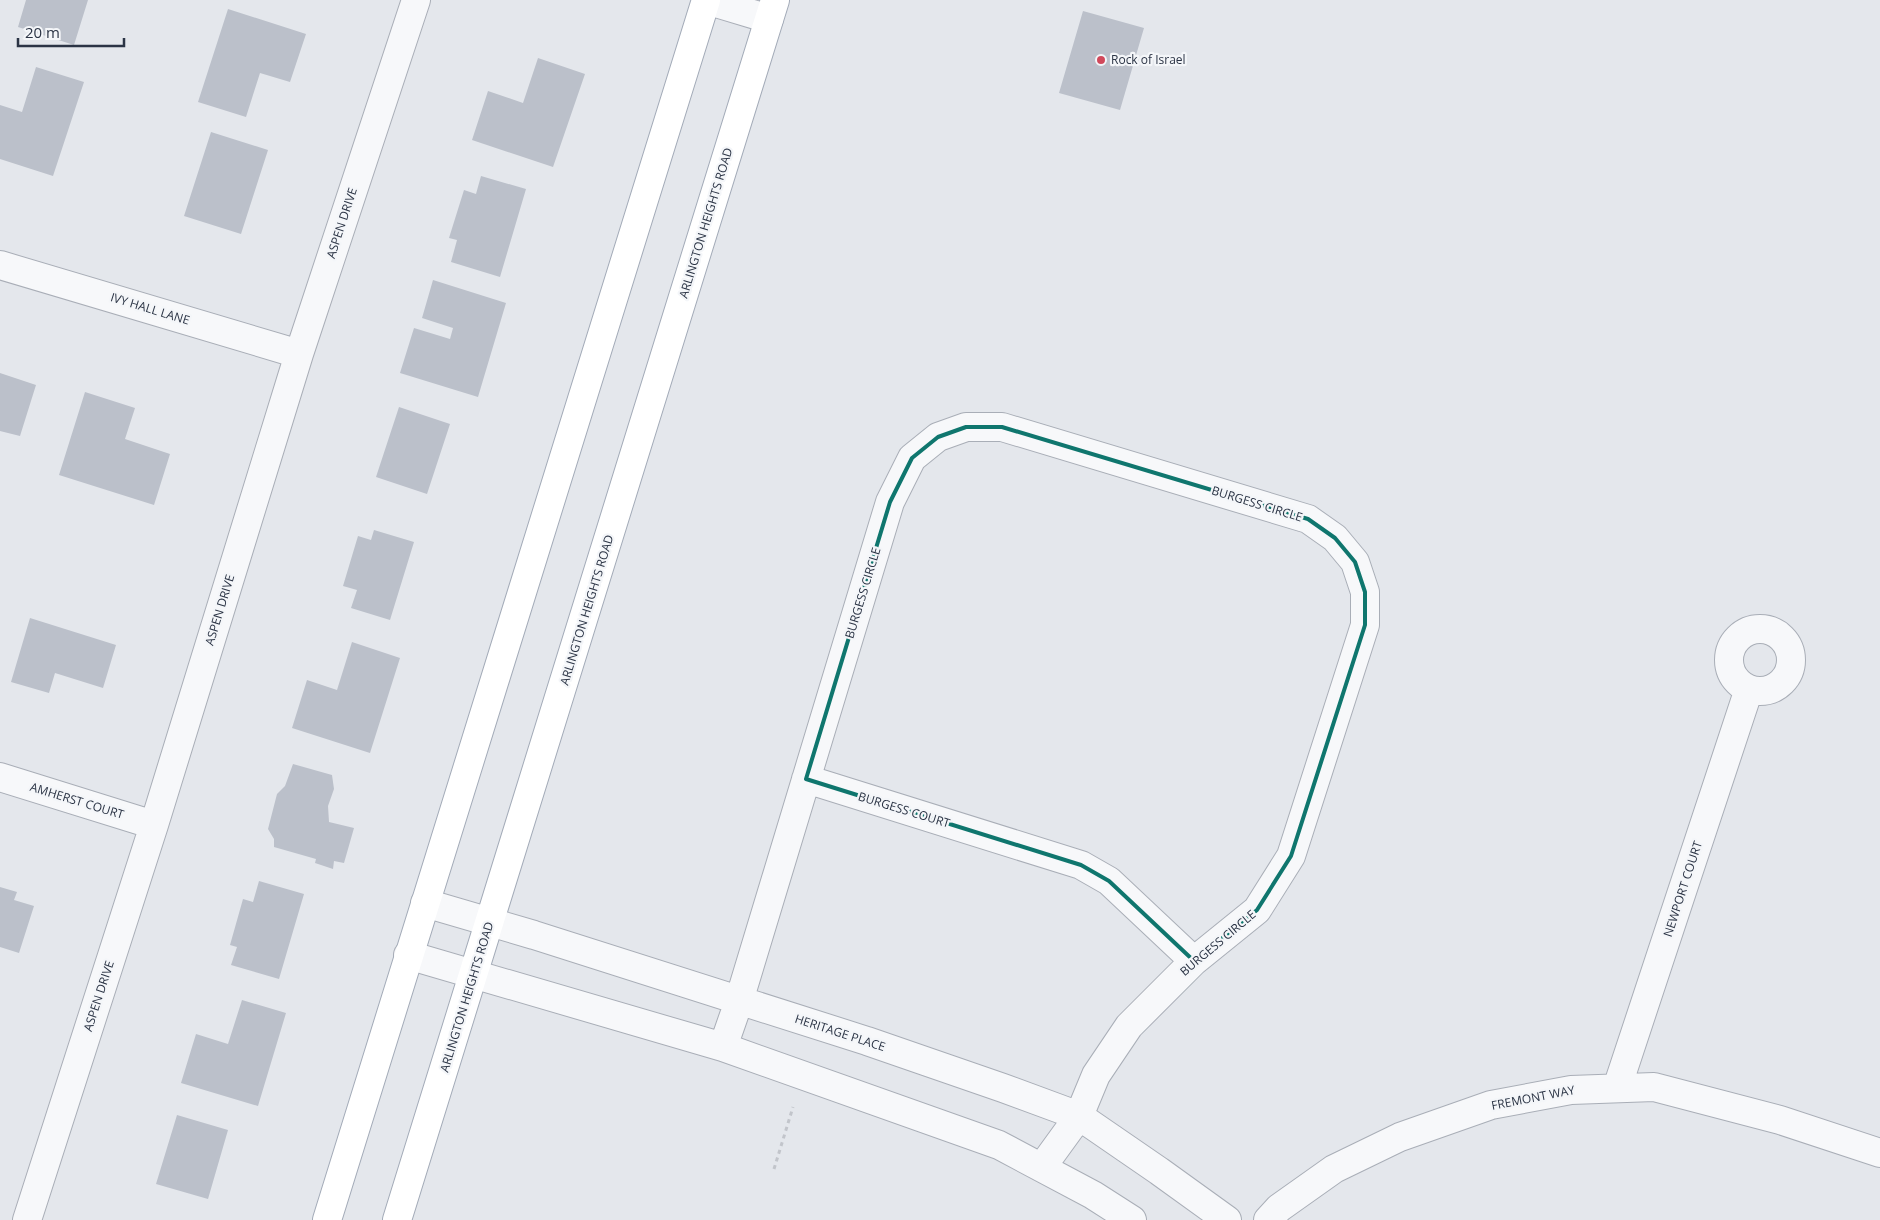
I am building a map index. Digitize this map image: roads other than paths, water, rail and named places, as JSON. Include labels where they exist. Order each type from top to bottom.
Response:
[{"type":"main road","points":[[327,1220],[706,0]]},
{"type":"main road","name":"ARLINGTON HEIGHTS ROAD","points":[[397,1220],[772,10]]},
{"type":"street","name":"ASPEN DRIVE","points":[[27,1220],[154,824],[299,354],[416,0]]},
{"type":"street","points":[[706,0],[772,10]]},
{"type":"street","name":"IVY HALL LANE","points":[[0,265],[299,354]]},
{"type":"street","name":"BURGESS CIRCLE","points":[[806,779],[890,502],[912,458],[938,437],[966,427],[1002,427],[1308,519],[1335,538],[1355,562],[1365,592],[1365,625],[1291,856],[1257,910],[1194,961],[1129,1026],[1096,1075],[1079,1116],[1042,1167]]},
{"type":"street","name":"NEWPORT COURT","points":[[1616,1088],[1749,689]]},
{"type":"street","name":"AMHERST COURT","points":[[0,778],[154,824]]},
{"type":"street","points":[[723,1047],[739,1001],[806,779]]},
{"type":"street","name":"BURGESS COURT","points":[[806,779],[1081,865],[1109,881],[1194,961]]},
{"type":"street","name":"HERITAGE PLACE","points":[[425,903],[867,1041],[1079,1116],[1227,1220]]},
{"type":"street","points":[[408,955],[723,1047],[999,1145],[1093,1195],[1132,1220]]},
{"type":"street","name":"FREMONT WAY","points":[[1268,1220],[1279,1208],[1334,1169],[1400,1137],[1490,1105],[1571,1090],[1654,1087],[1780,1120],[1880,1153]]},
{"type":"place","name":"Rock of Israel","points":[[1101,60]]}]
